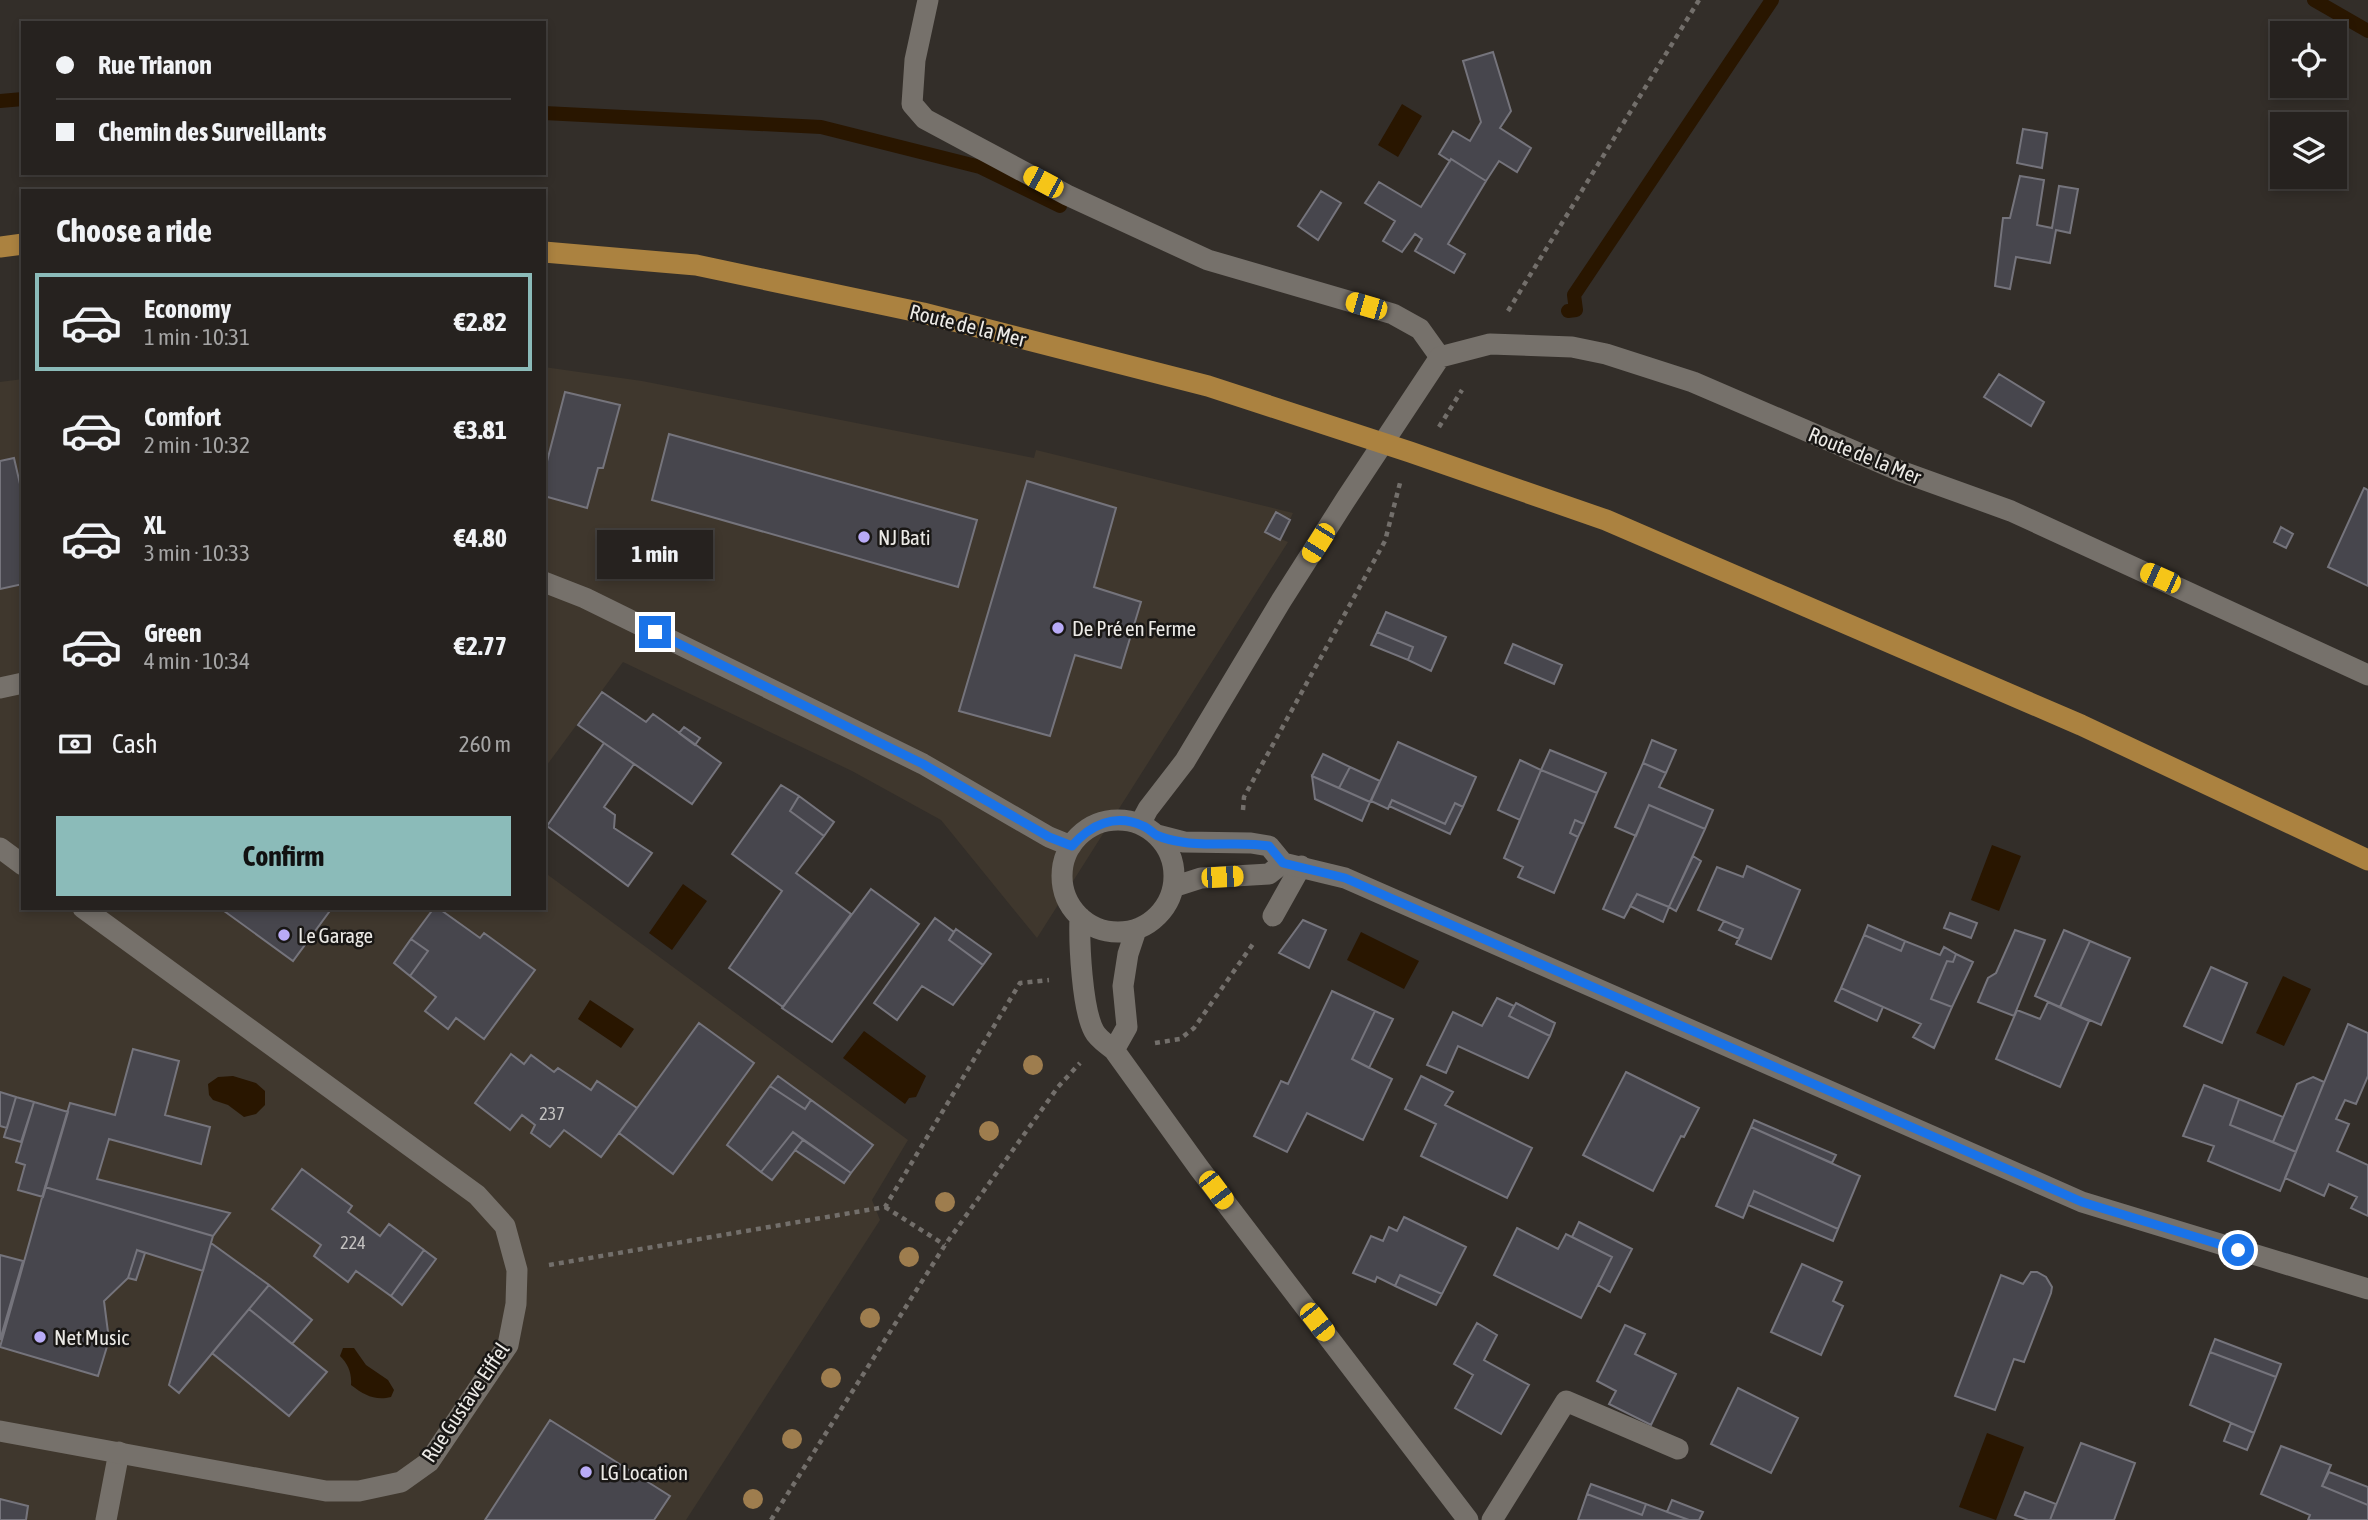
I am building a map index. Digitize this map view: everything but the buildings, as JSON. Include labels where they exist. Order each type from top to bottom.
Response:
[{"type":"main road","points":[[0,247],[21,244]]},
{"type":"main road","name":"Route de la Mer","points":[[546,252],[696,265],[923,313],[1208,386],[1410,452],[1606,520],[2081,726],[2368,860]]},
{"type":"street","points":[[928,0],[915,60],[912,104],[925,119],[1067,195],[1208,260],[1393,314],[1420,329],[1440,357],[1290,587],[1185,761],[1148,809],[1148,830],[1168,850],[1174,868],[1173,887],[1160,913],[1136,930],[1106,931],[1080,916],[1068,901],[1063,883],[1064,863],[1072,846],[1084,831],[1102,822],[1121,820],[1148,830],[1184,842],[1251,843],[1269,846],[1292,865],[1345,878],[2082,1202],[2368,1290]]},
{"type":"street","name":"Route de la Mer","points":[[1440,357],[1490,344],[1572,347],[1606,354],[1693,382],[1900,471],[2011,510],[2368,675]]},
{"type":"street","points":[[546,583],[585,598],[923,764],[1049,837],[1072,846]]},
{"type":"street","points":[[0,688],[21,683]]},
{"type":"street","points":[[0,848],[21,863]]},
{"type":"street","points":[[1173,887],[1201,878],[1269,874],[1292,865]]},
{"type":"street","points":[[1273,916],[1292,865]]},
{"type":"street","name":"Rue Gustave Eiffel","points":[[0,1431],[326,1491],[359,1491],[401,1482],[429,1462],[508,1345],[516,1304],[517,1270],[505,1226],[477,1195],[86,910]]},
{"type":"street","points":[[1080,916],[1079,946],[1089,1020],[1096,1034],[1114,1050],[1199,1168],[1468,1520]]},
{"type":"street","points":[[1114,1050],[1127,1027],[1123,986],[1128,954],[1136,930]]},
{"type":"street","points":[[1492,1520],[1566,1401],[1678,1449]]},
{"type":"street","points":[[106,1520],[119,1452]]},
{"type":"path","points":[[1506,316],[1699,0]]},
{"type":"path","points":[[1434,434],[1465,386]]},
{"type":"path","points":[[1243,819],[1244,797],[1385,541],[1398,487],[1405,477]]},
{"type":"path","points":[[1151,1043],[1180,1039],[1194,1028],[1273,916]]},
{"type":"path","points":[[885,1207],[1020,983],[1058,979]]},
{"type":"path","points":[[771,1520],[945,1245],[1058,1087],[1083,1060]]},
{"type":"path","points":[[517,1270],[885,1207],[945,1245]]},
{"type":"shaded area","points":[[1402,104],[1422,116],[1398,157],[1378,145]]},
{"type":"shaded area","points":[[546,367],[642,381],[1034,458],[1036,450],[1293,513],[1281,539],[1288,542],[1037,938],[941,820],[852,771],[623,662],[546,766]]},
{"type":"shaded area","points":[[21,379],[21,910],[546,910],[546,873],[908,1140],[872,1200],[880,1220],[686,1520],[0,1520],[0,382]]},
{"type":"shaded area","points":[[1992,845],[2021,856],[1999,911],[1971,900]]},
{"type":"shaded area","points":[[683,884],[707,901],[672,950],[649,933]]},
{"type":"shaded area","points":[[1361,932],[1419,961],[1404,989],[1347,960]]},
{"type":"shaded area","points":[[2283,976],[2311,989],[2284,1046],[2256,1033]]},
{"type":"shaded area","points":[[590,1000],[634,1029],[621,1048],[578,1019]]},
{"type":"shaded area","points":[[864,1031],[926,1076],[916,1097],[909,1098],[905,1104],[843,1058]]},
{"type":"shaded area","points":[[233,1076],[256,1083],[265,1091],[265,1105],[256,1114],[244,1117],[228,1105],[213,1100],[209,1095],[208,1084],[218,1077]]},
{"type":"shaded area","points":[[343,1348],[354,1348],[366,1365],[388,1380],[394,1390],[391,1397],[370,1396],[351,1385],[349,1369],[340,1356]]},
{"type":"shaded area","points":[[1987,1433],[2024,1447],[1996,1520],[1959,1507]]},
{"type":"waterway","points":[[1568,311],[1576,310],[1574,295],[1772,0]]},
{"type":"waterway","points":[[2314,0],[2368,31]]},
{"type":"waterway","points":[[0,101],[21,99]]},
{"type":"waterway","points":[[546,113],[821,127],[980,167],[1060,206]]},
{"type":"place","name":"NJ Bati","points":[[864,537]]},
{"type":"place","name":"De Pré en Ferme","points":[[1058,628]]},
{"type":"place","name":"Le Garage","points":[[284,935]]},
{"type":"place","name":"Net Music","points":[[40,1337]]},
{"type":"place","name":"LG Location","points":[[586,1472]]},
{"type":"route","points":[[655,632],[923,764],[1049,837],[1072,846],[1084,831],[1102,822],[1121,820],[1140,824],[1157,835],[1184,842],[1251,843],[1269,846],[1283,863],[1345,878],[2082,1202],[2238,1250]]}]
